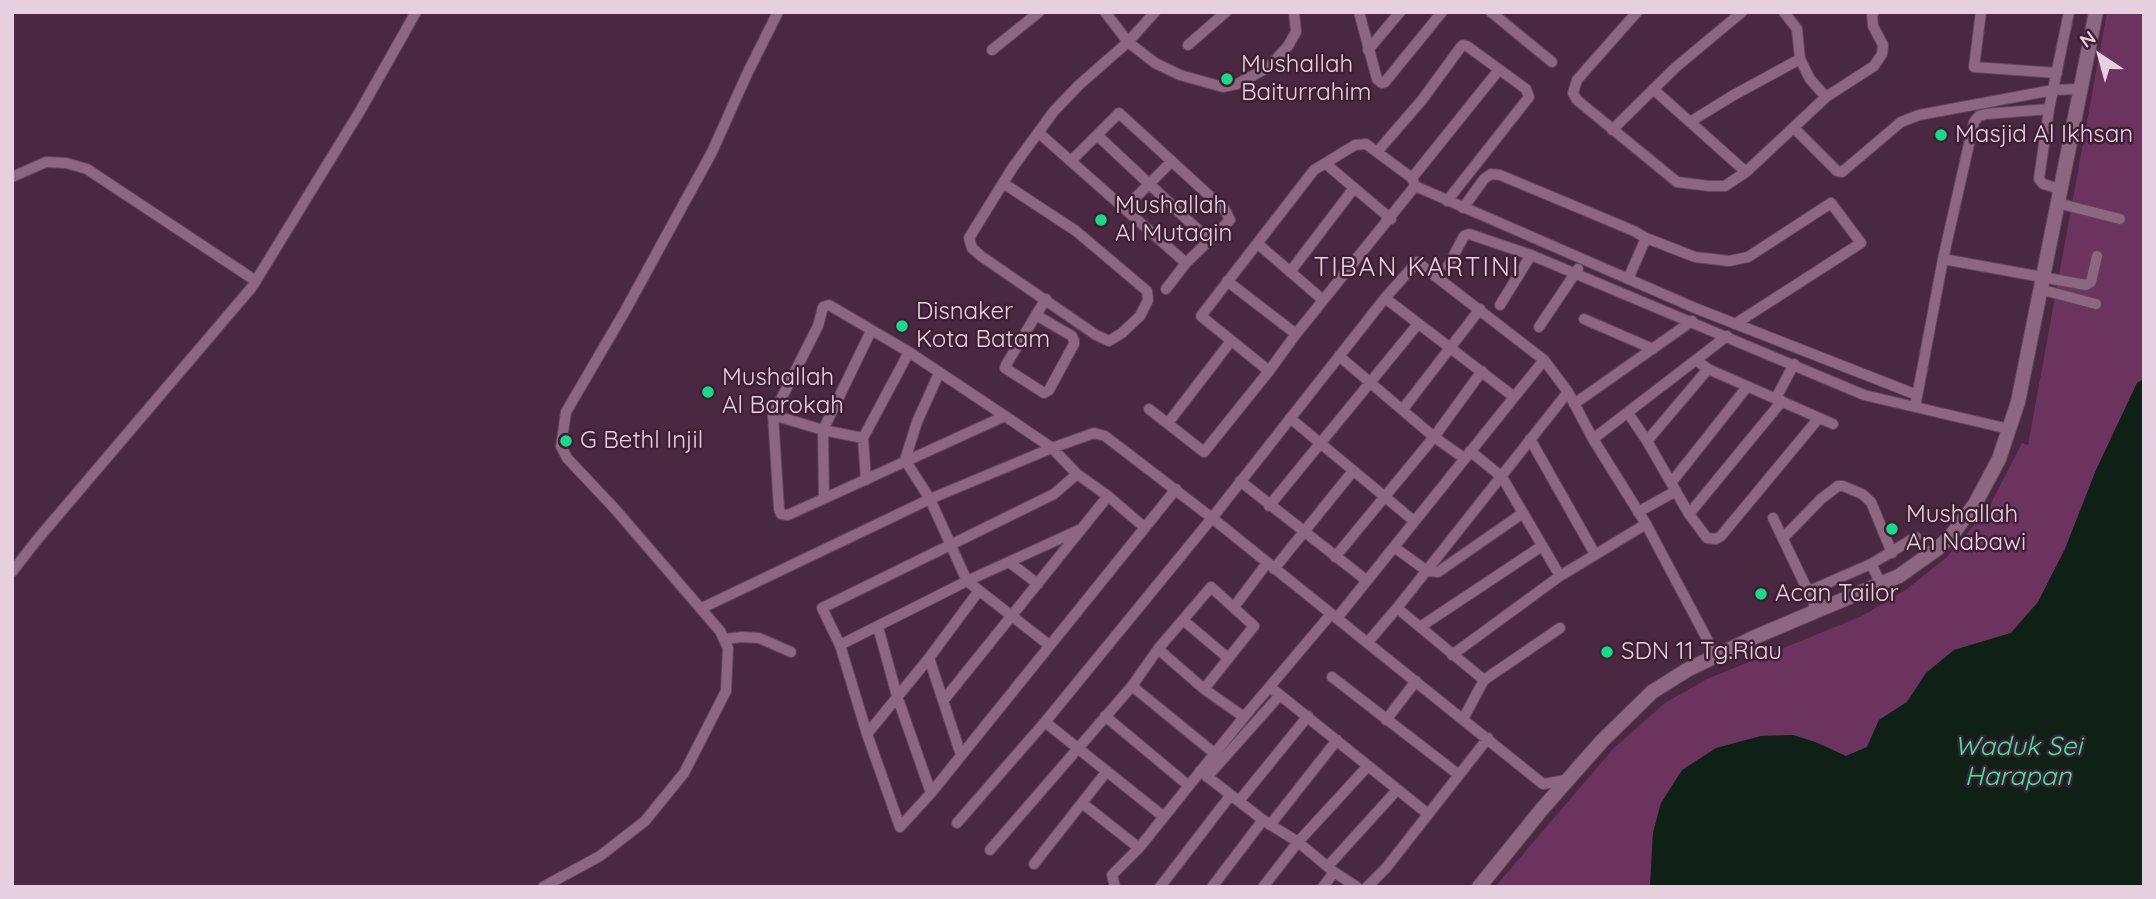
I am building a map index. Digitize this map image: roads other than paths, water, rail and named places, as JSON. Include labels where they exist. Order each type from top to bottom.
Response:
[{"type":"main road","points":[[1479,887],[1542,808],[1642,700],[1671,679],[1716,656],[1881,584],[1916,565],[1951,536],[1984,490],[1999,458],[2018,402],[2096,12]]},
{"type":"street","points":[[12,572],[256,281],[360,111],[416,12]]},
{"type":"street","points":[[542,887],[600,856],[645,821],[684,773],[726,691],[729,660],[725,639],[702,608],[567,458],[561,446],[562,430],[566,412],[712,152],[778,12]]},
{"type":"street","points":[[992,50],[1039,12]]},
{"type":"street","points":[[1105,12],[1128,42],[1155,63],[1180,75],[1223,87],[1237,84],[1269,67],[1288,46],[1296,32],[1294,12]]},
{"type":"street","points":[[1003,183],[1076,231],[1147,291],[1148,300],[1140,316],[1122,333],[1109,341],[1096,335],[972,248],[969,239],[1003,183],[1054,111],[1128,42],[1155,12]]},
{"type":"street","points":[[1359,12],[1377,79],[1385,82],[1442,12]]},
{"type":"street","points":[[1368,50],[1400,12]]},
{"type":"street","points":[[1491,12],[1552,62]]},
{"type":"street","points":[[1637,12],[1577,80],[1573,93],[1577,100],[1612,130],[1677,182],[1725,186],[1746,172],[1826,97],[1874,66],[1882,54],[1883,45],[1873,26],[1874,12]]},
{"type":"street","points":[[1612,130],[1653,89],[1742,12]]},
{"type":"street","points":[[1784,12],[1797,29],[1800,59],[1810,79],[1826,97]]},
{"type":"street","points":[[1980,12],[1972,64],[1974,67],[2057,73]]},
{"type":"street","points":[[2069,12],[2049,109],[2039,179],[2058,196],[2120,219]]},
{"type":"street","points":[[1188,45],[1220,14]]},
{"type":"street","points":[[1377,152],[1422,100],[1463,45],[1526,89],[1529,97],[1447,201]]},
{"type":"street","points":[[1690,122],[1800,59]]},
{"type":"street","points":[[1149,409],[1204,452],[1323,300],[1391,219],[1413,182],[1498,71]]},
{"type":"street","points":[[1653,89],[1746,172]]},
{"type":"street","points":[[1794,128],[1836,171],[1842,172],[1901,122],[1910,118],[2053,90],[2080,89]]},
{"type":"street","points":[[1915,408],[1943,259],[1974,122],[1979,116],[1986,114],[2049,109]]},
{"type":"street","points":[[1072,160],[1119,113],[1229,215],[1230,220],[1186,263],[1166,289]]},
{"type":"street","points":[[1039,133],[1186,263]]},
{"type":"street","points":[[1097,135],[1210,242]]},
{"type":"street","points":[[1269,371],[1201,316],[1314,170],[1361,143],[1377,152],[1413,182],[1447,201],[1735,324],[1917,395]]},
{"type":"street","points":[[1125,208],[1172,161]]},
{"type":"street","points":[[12,177],[46,162],[66,163],[87,169],[256,281]]},
{"type":"street","points":[[1326,164],[1391,219]]},
{"type":"street","points":[[1463,208],[1484,179],[1491,174],[1500,175],[1690,255],[1730,261],[1748,257],[1831,203],[1861,243],[1735,324]]},
{"type":"street","points":[[1290,272],[1354,187]]},
{"type":"street","points":[[1448,266],[1464,236],[1469,233],[1531,255],[1692,321],[1864,396],[2009,429]]},
{"type":"street","points":[[1628,279],[1646,238]]},
{"type":"street","points":[[1258,244],[1323,300]]},
{"type":"street","points":[[1500,305],[1531,255]]},
{"type":"street","points":[[2041,283],[2086,285],[2091,282],[2097,256]]},
{"type":"street","points":[[1943,259],[2041,283],[2096,304]]},
{"type":"street","points":[[1539,327],[1584,261]]},
{"type":"street","points":[[957,823],[1045,722],[1212,518],[1385,298],[1417,262],[1544,360],[1568,392],[1593,439],[1646,524],[1716,656]]},
{"type":"street","points":[[1227,281],[1296,334]]},
{"type":"street","points":[[1385,298],[1513,396]]},
{"type":"street","points":[[1036,315],[1072,336],[1074,341],[1049,390],[1044,393],[1005,368],[1036,315],[1046,299]]},
{"type":"street","points":[[1005,416],[788,515],[781,514],[774,415],[818,326],[823,307],[829,305],[909,352],[939,373],[1005,416],[1052,448],[1077,474],[1144,527]]},
{"type":"street","points":[[1403,408],[1480,309]]},
{"type":"street","points":[[1584,319],[1653,349]]},
{"type":"street","points":[[1574,404],[1692,321]]},
{"type":"street","points":[[1269,506],[1418,324]]},
{"type":"street","points":[[824,498],[823,430],[872,331]]},
{"type":"street","points":[[1593,439],[1727,336]]},
{"type":"street","points":[[1168,423],[1231,341]]},
{"type":"street","points":[[866,480],[863,438],[909,352]]},
{"type":"street","points":[[1339,356],[1434,436],[1502,477],[1560,576]]},
{"type":"street","points":[[1203,774],[1214,753],[1394,547],[1544,360]]},
{"type":"street","points":[[1696,360],[1708,369],[1833,424]]},
{"type":"street","points":[[1689,514],[1779,399],[1794,364]]},
{"type":"street","points":[[1647,442],[1708,369]]},
{"type":"street","points":[[1335,557],[1434,436],[1482,372]]},
{"type":"street","points":[[905,460],[917,422],[939,373]]},
{"type":"street","points":[[1638,512],[1674,487],[1747,387]]},
{"type":"street","points":[[1368,642],[1568,392]]},
{"type":"street","points":[[1628,413],[1689,514],[1707,538],[1716,539],[1818,419]]},
{"type":"street","points":[[774,415],[823,430],[863,438]]},
{"type":"street","points":[[1290,418],[1415,521]]},
{"type":"street","points":[[702,608],[930,499],[1094,433],[1105,436],[1175,489],[1543,784],[1567,780]]},
{"type":"street","points":[[1530,439],[1595,554]]},
{"type":"street","points":[[905,460],[930,499],[967,582],[1049,645]]},
{"type":"street","points":[[1234,607],[1303,532],[1353,471]]},
{"type":"street","points":[[1077,474],[1054,494],[822,608],[840,645],[867,734],[900,827],[931,793],[1175,489]]},
{"type":"street","points":[[1240,481],[1366,580]]},
{"type":"street","points":[[1784,537],[1821,499],[1838,486],[1843,486],[1862,494],[1871,502],[1892,553]]},
{"type":"street","points":[[943,701],[1108,496]]},
{"type":"street","points":[[1394,547],[1427,571],[1438,572],[1523,513]]},
{"type":"street","points":[[1773,518],[1818,611]]},
{"type":"street","points":[[1452,654],[1560,576],[1646,524]]},
{"type":"street","points":[[840,645],[1081,529]]},
{"type":"street","points":[[1809,591],[1871,564],[1916,537]]},
{"type":"street","points":[[1420,627],[1542,546]]},
{"type":"street","points":[[1009,562],[1038,584]]},
{"type":"street","points":[[1871,564],[1881,584]]},
{"type":"street","points":[[990,850],[1132,686],[1158,649],[1211,587],[1254,626],[1204,689]]},
{"type":"street","points":[[867,734],[978,592]]},
{"type":"street","points":[[1397,608],[1484,680]]},
{"type":"street","points":[[1183,620],[1227,658]]},
{"type":"street","points":[[878,626],[897,696],[931,793]]},
{"type":"street","points":[[1463,719],[1484,680],[1560,628]]},
{"type":"street","points":[[725,639],[759,638],[791,652]]},
{"type":"street","points":[[1158,649],[1204,689],[1244,717]]},
{"type":"street","points":[[929,657],[961,755]]},
{"type":"street","points":[[1332,677],[1459,775]]},
{"type":"street","points":[[1386,720],[1416,681]]},
{"type":"street","points":[[1132,686],[1214,753]]},
{"type":"street","points":[[1270,687],[1428,814]]},
{"type":"street","points":[[1115,887],[1112,875],[1139,848],[1189,786],[1280,695]]},
{"type":"street","points":[[1105,716],[1189,786]]},
{"type":"street","points":[[1160,887],[1234,798],[1308,716]]},
{"type":"street","points":[[1045,722],[1164,817]]},
{"type":"street","points":[[1367,887],[1386,868],[1488,738]]},
{"type":"street","points":[[1212,887],[1337,740]]},
{"type":"street","points":[[1263,887],[1298,842],[1368,766]]},
{"type":"street","points":[[1034,864],[1107,771]]},
{"type":"street","points":[[1203,774],[1266,823],[1298,842],[1357,887]]},
{"type":"street","points":[[1542,808],[1543,784]]},
{"type":"street","points":[[1323,887],[1331,869],[1397,790]]},
{"type":"street","points":[[1082,803],[1139,848]]},
{"type":"water","name":"Waduk Sei Harapan","points":[[2144,379],[2144,887],[1650,887],[1653,833],[1661,803],[1682,770],[1716,748],[1761,736],[1793,735],[1846,756],[1867,747],[1879,720],[1907,702],[1926,673],[1954,650],[2011,633],[2038,602],[2065,549],[2096,470],[2137,383]]},
{"type":"place","name":"Mushallah Baiturrahim","points":[[1227,79]]},
{"type":"place","name":"Masjid Al Ikhsan","points":[[1941,135]]},
{"type":"place","name":"Mushallah Al Mutaqin","points":[[1101,220]]},
{"type":"place","name":"Disnaker Kota Batam","points":[[902,326]]},
{"type":"place","name":"Mushallah Al Barokah","points":[[708,392]]},
{"type":"place","name":"G Bethl Injil","points":[[566,441]]},
{"type":"place","name":"Mushallah An Nabawi","points":[[1892,529]]},
{"type":"place","name":"Acan Tailor","points":[[1761,594]]},
{"type":"place","name":"SDN 11 Tg.Riau","points":[[1607,652]]},
{"type":"district","name":"TIBAN KARTINI","points":[[1417,268]]}]
